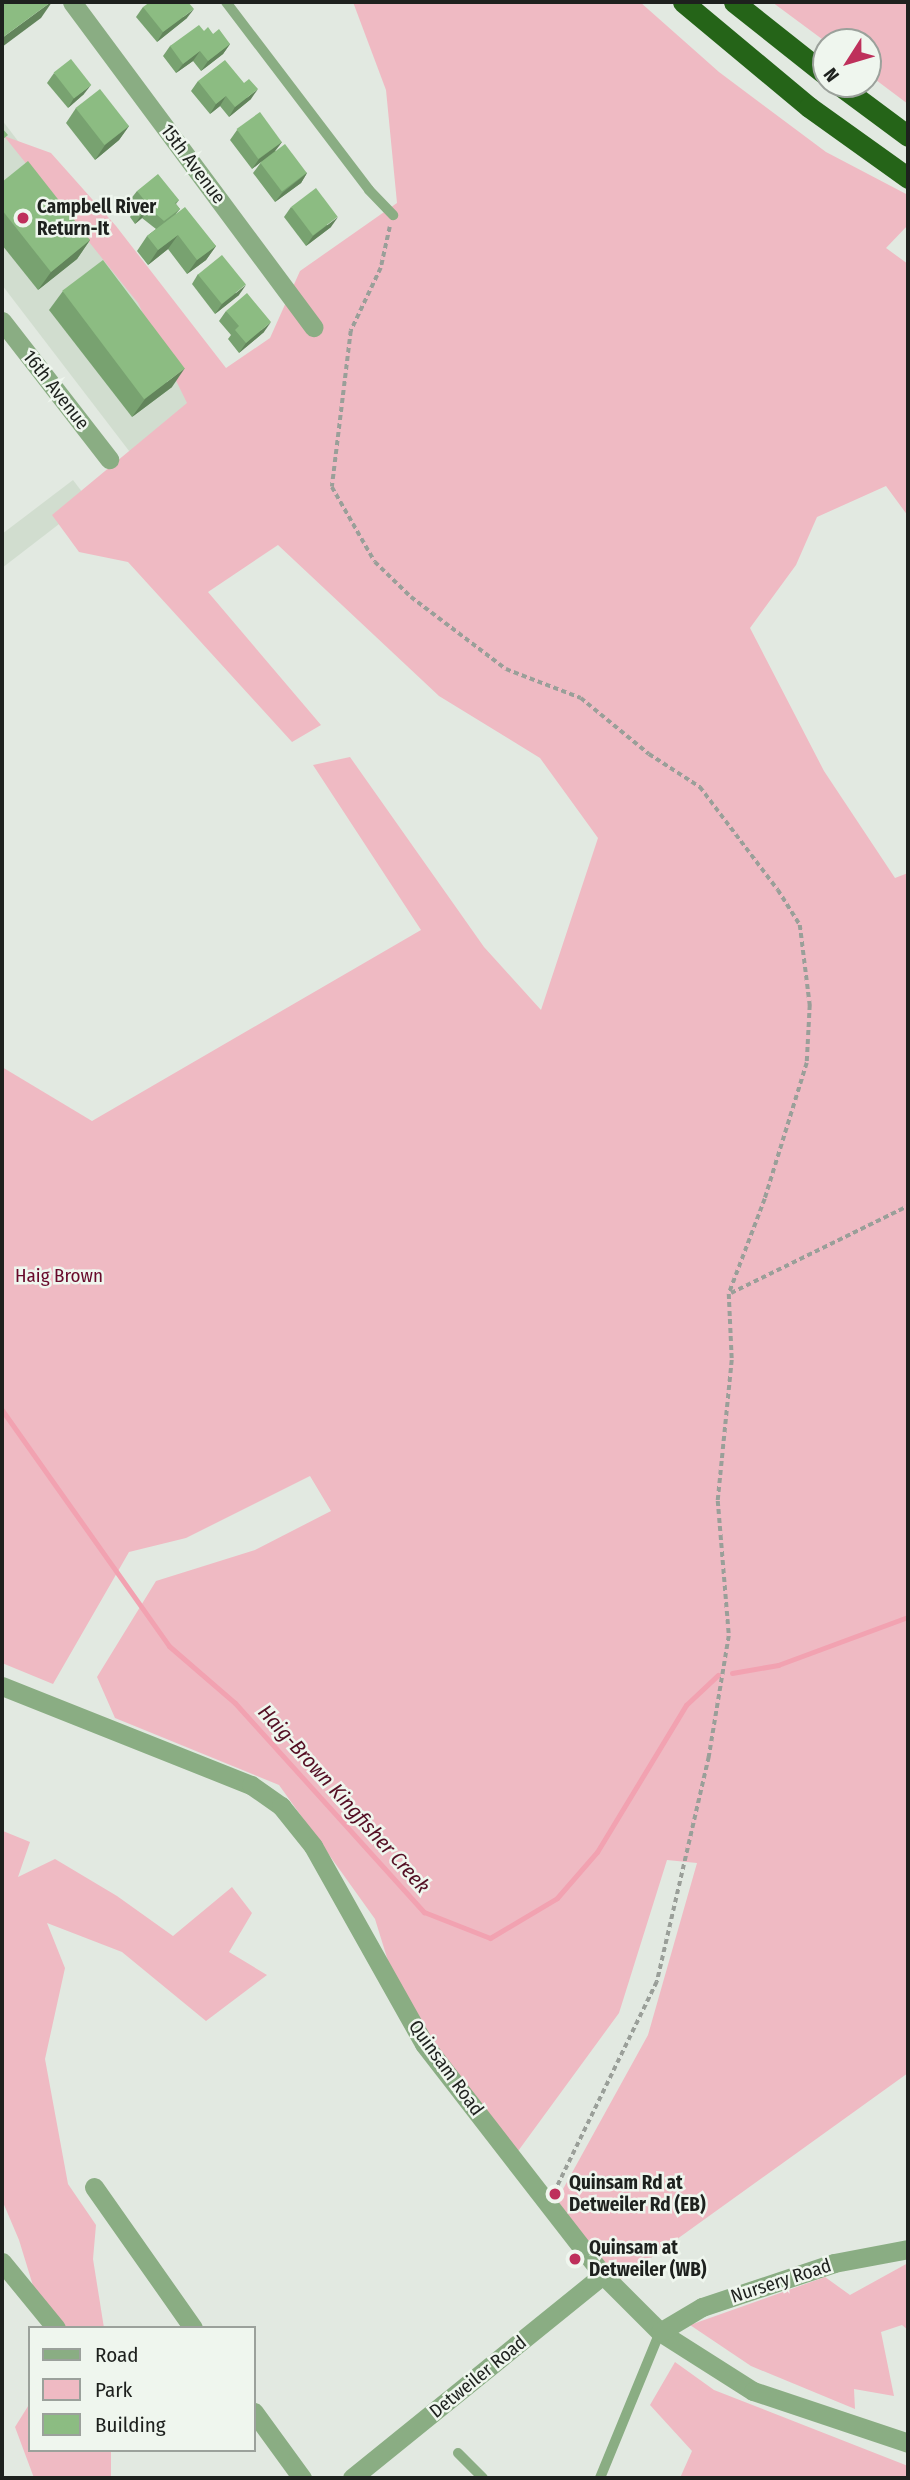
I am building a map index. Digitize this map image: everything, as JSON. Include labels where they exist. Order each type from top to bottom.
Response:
[{"type":"highway","points":[[683,2],[790,93],[908,178]]},
{"type":"highway","points":[[734,2],[812,64]]},
{"type":"highway","points":[[857,98],[908,136]]},
{"type":"street","name":"15th Avenue","points":[[72,2],[313,327]]},
{"type":"street","name":"16th Avenue","points":[[2,321],[110,459]]},
{"type":"street","name":"Quinsam Road","points":[[2,1686],[251,1785],[281,1806],[313,1846],[424,2044],[603,2275],[660,2332],[753,2391],[908,2443]]},
{"type":"street","points":[[94,2187],[192,2326]]},
{"type":"street","name":"Nursery Road","points":[[660,2332],[702,2307],[834,2263],[908,2249]]},
{"type":"street","points":[[2,2262],[54,2326]]},
{"type":"street","name":"Detweiler Road","points":[[352,2478],[603,2275]]},
{"type":"street","points":[[256,2415],[302,2478]]},
{"type":"lane","points":[[226,2],[369,190],[393,215]]},
{"type":"lane","points":[[600,2478],[660,2332]]},
{"type":"lane","points":[[458,2453],[483,2478]]},
{"type":"path","points":[[393,215],[381,268],[351,331],[332,487],[375,562],[411,597],[506,669],[581,698],[649,754],[700,787],[778,890],[800,925],[810,1005],[807,1063],[765,1199],[729,1294],[732,1360],[718,1501],[729,1636],[709,1757],[657,1982],[548,2204]]},
{"type":"path","points":[[729,1294],[908,1206]]},
{"type":"shaded area","points":[[2,120],[205,387],[136,460],[2,285]]},
{"type":"shaded area","points":[[73,480],[89,501],[2,568],[2,534]]},
{"type":"green space","name":"Haig Brown","points":[[353,2],[640,2],[719,72],[826,152],[908,195],[908,225],[886,248],[908,264],[908,516],[886,486],[817,517],[796,565],[750,628],[824,771],[895,878],[908,873],[908,2073],[609,2288],[552,2209],[648,2035],[697,1863],[667,1860],[619,2013],[513,2158],[411,2035],[375,1919],[279,1785],[115,1718],[97,1677],[156,1581],[255,1550],[331,1511],[310,1476],[186,1538],[129,1552],[53,1684],[2,1663],[2,1067],[92,1121],[421,930],[313,765],[350,757],[484,947],[541,1010],[598,838],[540,758],[439,696],[278,545],[208,592],[321,725],[292,742],[128,562],[79,552],[52,515],[187,403],[138,303],[4,136],[51,153],[116,226],[226,368],[270,338],[300,271],[397,203],[386,90]]},
{"type":"green space","points":[[772,2],[908,2],[908,104],[882,84],[882,28],[812,28],[812,32]]},
{"type":"green space","points":[[3,1831],[30,1842],[18,1877],[55,1859],[117,1896],[173,1936],[232,1887],[252,1913],[229,1952],[267,1975],[206,2021],[122,1952],[47,1923],[65,1968],[45,2059],[68,2184],[96,2225],[93,2259],[104,2326],[45,2326],[19,2240],[2,2200]]},
{"type":"green space","points":[[908,2263],[908,2330],[902,2325],[881,2332],[894,2396],[854,2389],[855,2409],[751,2366],[690,2325],[825,2277],[850,2295]]},
{"type":"green space","points":[[675,2362],[714,2390],[908,2466],[908,2478],[680,2478],[692,2451],[650,2405]]},
{"type":"green space","points":[[28,2406],[28,2452],[111,2452],[111,2478],[34,2478],[15,2427]]},
{"type":"building","points":[[2,2],[51,2],[2,38]]},
{"type":"building","points":[[150,2],[188,2],[194,9],[163,32],[143,7]]},
{"type":"building","points":[[199,25],[204,31],[208,27],[213,34],[219,29],[230,44],[208,61],[200,51],[183,64],[170,46]]},
{"type":"building","points":[[71,59],[91,85],[74,99],[54,73]]},
{"type":"building","points":[[225,60],[244,83],[249,79],[258,89],[235,107],[226,96],[216,104],[198,81]]},
{"type":"building","points":[[100,89],[129,126],[105,145],[76,108]]},
{"type":"building","points":[[260,112],[282,142],[258,159],[237,129]]},
{"type":"building","points":[[2,128],[8,135],[2,140]]},
{"type":"building","points":[[285,144],[307,173],[282,191],[260,163]]},
{"type":"building","points":[[28,161],[90,240],[51,272],[2,210],[2,182]]},
{"type":"building","points":[[158,174],[179,200],[175,203],[180,209],[164,221],[149,208],[142,214],[137,208],[145,201],[137,191]]},
{"type":"building","points":[[316,188],[338,217],[313,235],[291,207]]},
{"type":"building","points":[[185,207],[216,246],[197,260],[178,235],[158,250],[147,236]]},
{"type":"building","points":[[222,255],[246,285],[222,304],[198,275]]},
{"type":"building","points":[[103,260],[185,369],[144,399],[62,291]]},
{"type":"building","points":[[247,293],[271,322],[246,343],[235,330],[239,326],[226,311]]},
{"type":"waterway","name":"Haig-Brown Kingfisher Creek","points":[[2,1410],[169,1646],[235,1703],[424,1912],[490,1938],[557,1898],[597,1852],[686,1705],[718,1675]]},
{"type":"waterway","name":"Haig-Brown Kingfisher Creek","points":[[732,1673],[778,1665],[908,1617]]},
{"type":"place","name":"Campbell River Return-It","points":[[23,218]]},
{"type":"place","name":"Quinsam Rd at Detweiler Rd (EB)","points":[[555,2194]]},
{"type":"place","name":"Quinsam at Detweiler (WB)","points":[[575,2259]]}]
